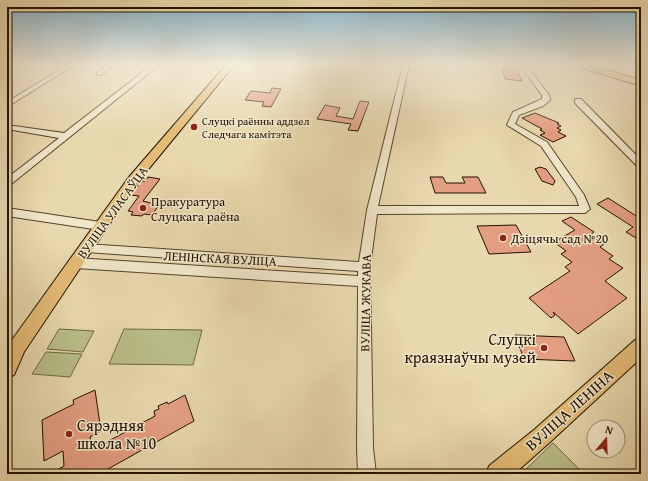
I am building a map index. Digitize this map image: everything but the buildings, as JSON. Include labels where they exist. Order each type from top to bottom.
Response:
[{"type":"main road","name":"ВУЛІЦА УЛАСАЎЦА","points":[[7,369],[18,346],[133,180],[211,87]]},
{"type":"main road","name":"ВУЛІЦА ЛЕНІНА","points":[[497,474],[542,436],[641,346]]},
{"type":"street","points":[[7,105],[35,87]]},
{"type":"street","points":[[7,183],[64,136],[127,87]]},
{"type":"street","name":"ВУЛІЦА ЖУКАВА","points":[[367,474],[364,448],[364,274],[372,210],[401,87]]},
{"type":"street","points":[[372,210],[585,209],[581,197],[544,144],[511,124],[516,114],[546,100],[545,95],[539,87]]},
{"type":"street","points":[[578,101],[641,165]]},
{"type":"street","points":[[7,128],[64,136]]},
{"type":"street","points":[[7,212],[100,226]]},
{"type":"street","name":"ЛЕНІНСКАЯ ВУЛІЦА","points":[[86,248],[364,274]]},
{"type":"street","name":"ЛЕНІНСКАЯ ВУЛІЦА","points":[[75,263],[364,274]]},
{"type":"green space","points":[[59,329],[94,331],[83,352],[47,349]]},
{"type":"green space","points":[[124,329],[202,330],[193,365],[109,364]]},
{"type":"green space","points":[[46,352],[82,354],[70,377],[32,374]]},
{"type":"green space","points":[[553,443],[584,474],[521,474]]},
{"type":"place","name":"Слуцкі раённы аддзел Следчага камітэта","points":[[194,127]]},
{"type":"place","name":"Пракуратура Слуцкага раёна","points":[[143,208]]},
{"type":"place","name":"Дзіцячы сад №20","points":[[503,238]]},
{"type":"place","name":"Слуцкі краязнаўчы музей","points":[[544,348]]},
{"type":"place","name":"Сярэдняя школа №10","points":[[69,434]]}]
